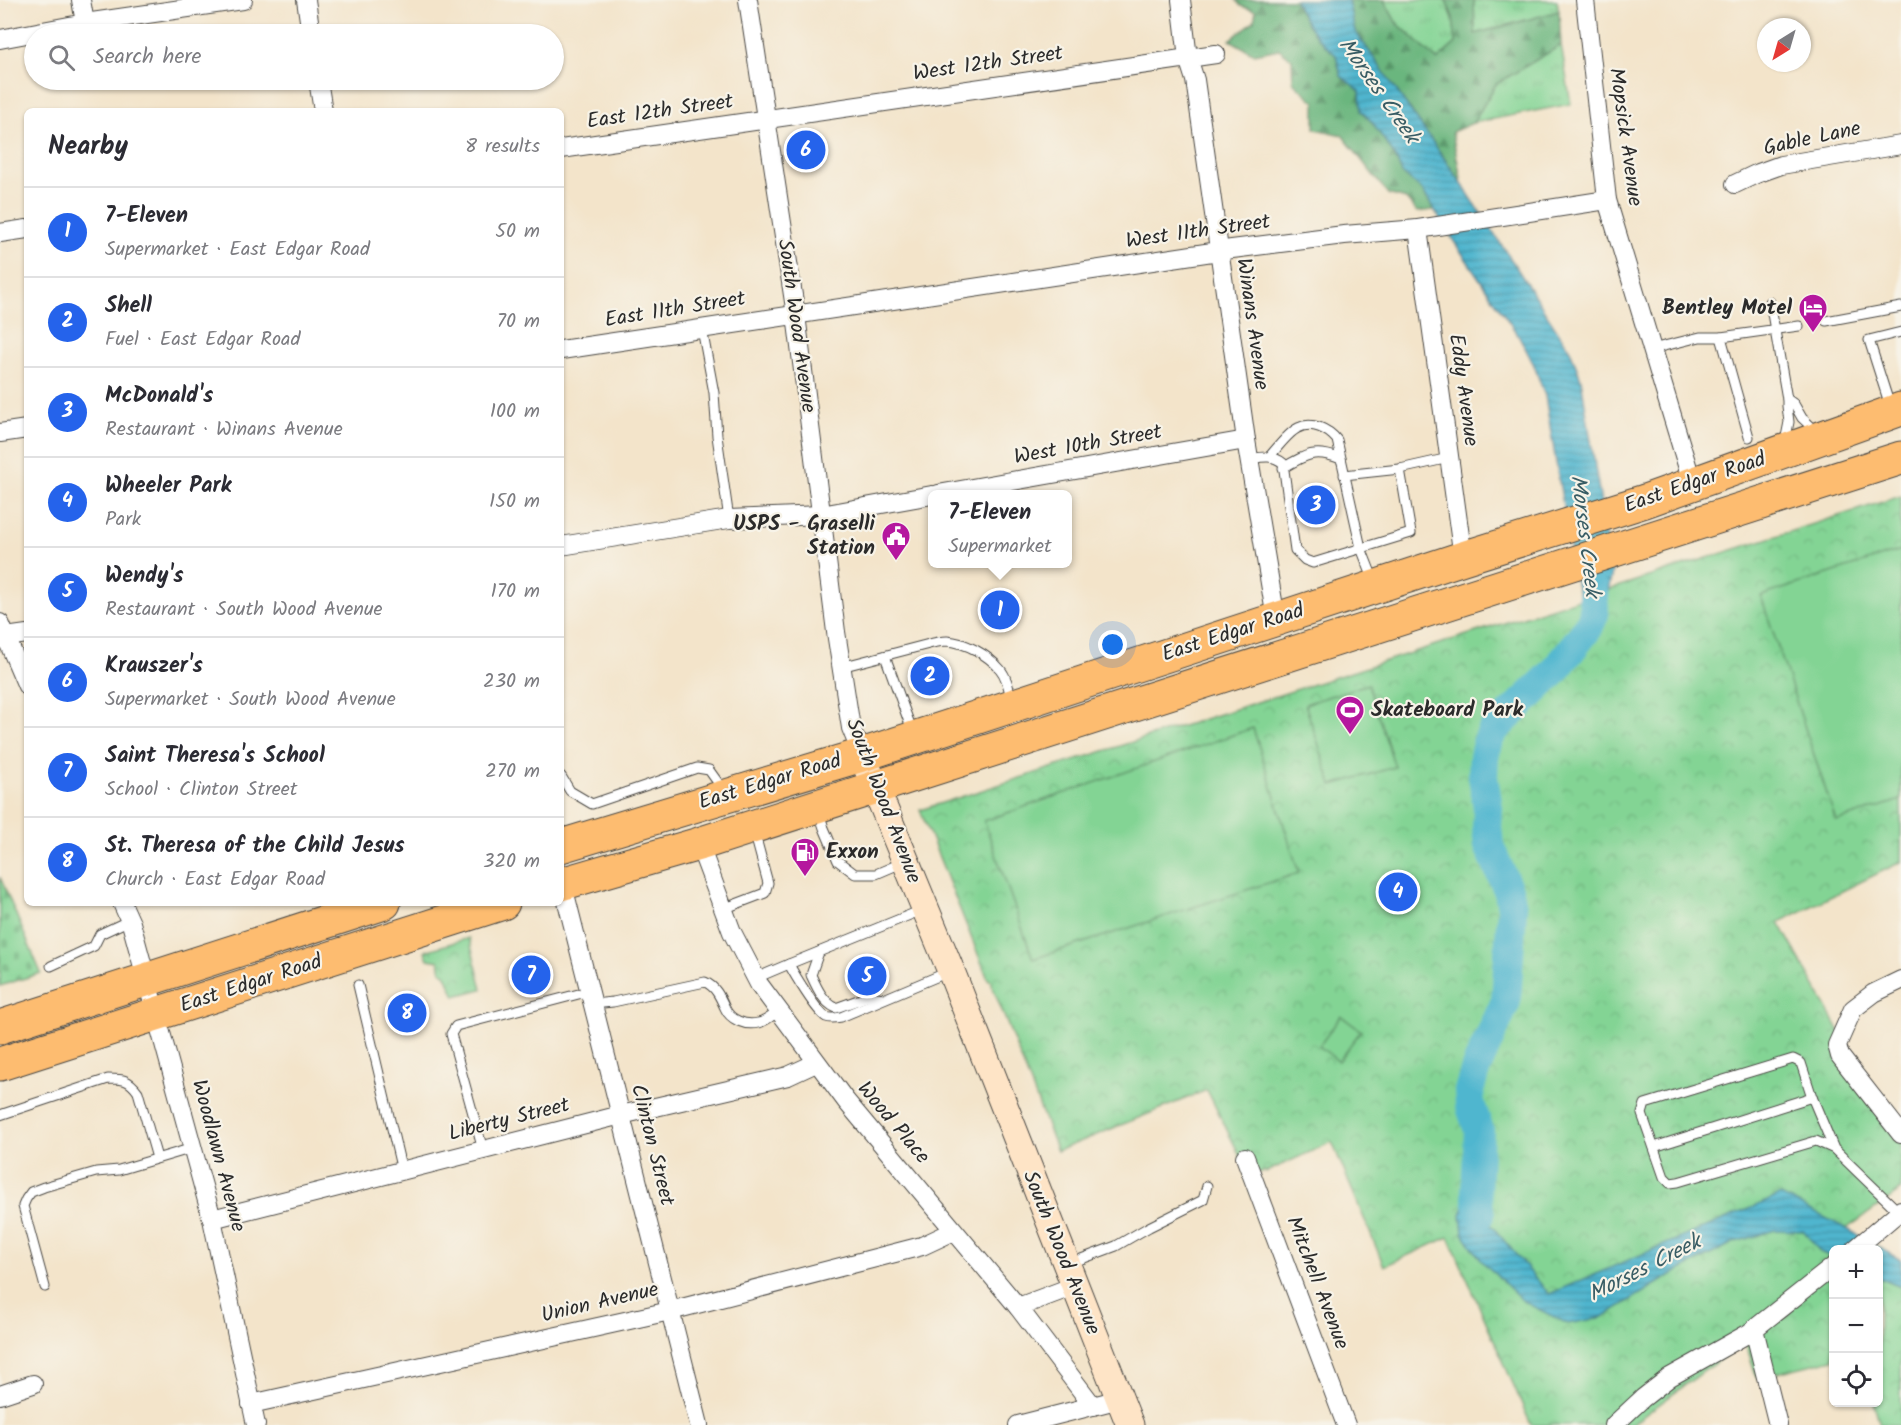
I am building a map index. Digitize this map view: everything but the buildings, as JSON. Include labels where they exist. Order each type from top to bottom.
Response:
[{"type":"highway","name":"East Edgar Road","points":[[564,845],[862,755],[914,736],[1376,586],[1645,501],[1896,411]]},
{"type":"highway","name":"East Edgar Road","points":[[564,880],[699,844],[1901,458]]},
{"type":"highway","name":"East Edgar Road","points":[[0,1064],[494,906]]},
{"type":"highway","name":"East Edgar Road","points":[[0,1027],[368,907]]},
{"type":"main road","name":"South Wood Avenue","points":[[862,755],[951,971],[1130,1425]]},
{"type":"street","points":[[81,0],[85,23]]},
{"type":"street","points":[[80,24],[243,0]]},
{"type":"street","points":[[306,0],[310,24]]},
{"type":"street","name":"South Wood Avenue","points":[[748,0],[796,315],[841,667],[851,728],[862,755]]},
{"type":"street","name":"Winans Avenue","points":[[1181,0],[1188,58],[1195,80],[1246,440],[1276,619]]},
{"type":"street","name":"Mopsick Avenue","points":[[1585,0],[1607,200],[1693,484]]},
{"type":"street","points":[[0,39],[24,34]]},
{"type":"street","name":"West 12th Street","points":[[766,119],[1216,54]]},
{"type":"street","points":[[320,90],[323,108]]},
{"type":"street","name":"East 12th Street","points":[[564,149],[766,119]]},
{"type":"street","name":"Gable Lane","points":[[1735,184],[1781,165],[1901,145]]},
{"type":"street","name":"West 11th Street","points":[[796,315],[1219,251],[1418,228],[1607,200]]},
{"type":"street","name":"Eddy Avenue","points":[[1418,228],[1463,558]]},
{"type":"street","points":[[0,232],[24,229]]},
{"type":"street","name":"East 11th Street","points":[[564,350],[796,315]]},
{"type":"street","points":[[0,433],[24,429]]},
{"type":"street","name":"West 10th Street","points":[[966,490],[1246,440]]},
{"type":"street","points":[[564,546],[729,519],[821,515],[928,496]]},
{"type":"street","points":[[3,630],[24,634]]},
{"type":"street","points":[[3,630],[24,679]]},
{"type":"street","name":"Wood Place","points":[[699,844],[739,947],[756,978],[779,1011],[857,1115],[1018,1307],[1093,1406]]},
{"type":"street","name":"Clinton Street","points":[[564,889],[699,1425]]},
{"type":"street","name":"Woodlawn Avenue","points":[[123,906],[130,920],[212,1219],[256,1425]]},
{"type":"street","points":[[1901,980],[1874,993],[1853,1009],[1838,1045],[1840,1056],[1901,1134]]},
{"type":"street","name":"Liberty Street","points":[[212,1219],[621,1115],[788,1076],[816,1063]]},
{"type":"street","name":"Mitchell Avenue","points":[[1245,1157],[1346,1425]]},
{"type":"street","points":[[1860,1245],[1900,1211]]},
{"type":"street","name":"Union Avenue","points":[[251,1404],[670,1311],[922,1246],[954,1231]]},
{"type":"street","points":[[1614,1425],[1670,1377],[1754,1329],[1829,1269]]},
{"type":"street","points":[[1018,1307],[1070,1276]]},
{"type":"street","points":[[1754,1329],[1778,1425]]},
{"type":"street","points":[[0,1395],[33,1384]]},
{"type":"street","points":[[1018,1425],[1120,1399]]},
{"type":"lane","points":[[1770,302],[1789,422],[1783,452]]},
{"type":"lane","points":[[1826,321],[1901,307]]},
{"type":"lane","points":[[1652,349],[1700,337],[1721,337],[1799,326]]},
{"type":"lane","points":[[702,329],[714,393],[716,426],[729,519]]},
{"type":"lane","points":[[1896,411],[1869,340],[1901,332]]},
{"type":"lane","points":[[1721,337],[1749,437]]},
{"type":"lane","points":[[1787,399],[1794,404],[1802,418],[1823,437]]},
{"type":"lane","points":[[1270,456],[1296,428],[1309,425],[1330,432],[1336,440],[1361,548],[1376,586]]},
{"type":"lane","points":[[1283,468],[1313,453],[1327,453],[1341,459]]},
{"type":"lane","points":[[1249,459],[1270,456],[1283,463],[1295,550],[1299,556],[1313,563],[1411,533],[1400,470]]},
{"type":"lane","points":[[1344,476],[1400,470],[1449,458]]},
{"type":"lane","points":[[841,667],[947,641],[978,652],[1001,670],[1007,682],[1012,705]]},
{"type":"lane","points":[[885,656],[914,736]]},
{"type":"lane","points":[[564,781],[570,791],[592,804],[697,768],[709,770],[727,795]]},
{"type":"lane","points":[[817,806],[838,861],[855,874],[876,874],[906,862]]},
{"type":"lane","points":[[723,909],[765,893],[768,883],[753,826]]},
{"type":"lane","points":[[756,978],[924,909]]},
{"type":"lane","points":[[51,966],[94,946],[100,934],[130,920]]},
{"type":"lane","points":[[819,952],[811,975],[828,1004],[836,1008],[869,996],[886,999]]},
{"type":"lane","points":[[789,964],[824,1016],[833,1018],[841,1017],[951,971]]},
{"type":"lane","points":[[483,1150],[451,1034],[456,1026],[551,1002],[592,998],[613,1002],[705,982],[711,985],[720,996],[730,1017],[740,1022],[759,1023],[779,1011]]},
{"type":"lane","points":[[357,985],[402,1171]]},
{"type":"lane","points":[[1834,1149],[1812,1097],[1801,1063],[1793,1059],[1645,1104],[1642,1114],[1664,1177],[1670,1183],[1816,1141],[1834,1149],[1900,1211]]},
{"type":"lane","points":[[0,1115],[108,1080],[122,1079],[132,1083],[138,1092],[157,1158]]},
{"type":"lane","points":[[1654,1147],[1812,1097]]},
{"type":"lane","points":[[45,1287],[23,1206],[31,1192],[70,1179],[96,1172],[119,1170],[193,1148]]},
{"type":"lane","points":[[1070,1276],[1116,1246],[1203,1200],[1207,1186]]},
{"type":"green space","points":[[1236,0],[1295,0],[1312,30],[1336,55],[1341,76],[1360,91],[1361,111],[1372,122],[1395,156],[1402,173],[1422,190],[1434,210],[1417,212],[1406,199],[1388,194],[1342,135],[1315,129],[1315,102],[1293,82],[1292,59],[1279,49],[1254,54],[1230,40],[1254,21],[1256,11],[1241,6]]},
{"type":"green space","points":[[1348,0],[1384,0],[1396,22],[1437,60],[1456,43],[1453,18],[1446,0],[1474,0],[1475,34],[1559,11],[1561,45],[1496,84],[1473,123],[1452,132],[1462,184],[1355,31]]},
{"type":"green space","points":[[1384,0],[1446,0],[1453,18],[1456,43],[1437,60],[1396,22]]},
{"type":"green space","points":[[1474,0],[1557,0],[1559,11],[1475,34]]},
{"type":"green space","points":[[1561,45],[1571,104],[1473,123],[1496,84]]},
{"type":"green space","points":[[1901,496],[1901,862],[1779,922],[1901,1141],[1901,1190],[1818,1249],[1829,1256],[1829,1360],[1757,1378],[1745,1341],[1631,1425],[1531,1425],[1449,1237],[1384,1266],[1332,1142],[1266,1172],[1250,1176],[1207,1090],[1057,1151],[920,810]]},
{"type":"green space","points":[[1901,550],[1901,800],[1836,821],[1761,596]]},
{"type":"green space","name":"Skateboard Park","points":[[1368,684],[1395,767],[1332,785],[1305,704]]},
{"type":"green space","points":[[1253,728],[1299,873],[1033,959],[984,821]]},
{"type":"green space","points":[[0,877],[41,973],[0,986]]},
{"type":"green space","points":[[469,938],[482,989],[455,996],[446,975],[441,971],[439,961],[428,959],[425,951]]},
{"type":"green space","points":[[1341,1016],[1361,1031],[1338,1061],[1319,1046]]},
{"type":"green space","points":[[1883,1280],[1901,1287],[1901,1425],[1880,1425],[1875,1407],[1883,1407]]},
{"type":"water","points":[[1295,0],[1348,0],[1355,31],[1462,184],[1570,350],[1581,379],[1612,572],[1604,602],[1588,628],[1576,584],[1545,396],[1534,365],[1520,338],[1422,190],[1402,173],[1395,156],[1372,122],[1361,111],[1360,91],[1341,76],[1336,55],[1312,30]]},
{"type":"water","points":[[1477,1176],[1486,1219],[1549,1294],[1781,1195],[1875,1245],[1829,1245],[1829,1256],[1820,1252],[1804,1231],[1775,1230],[1735,1242],[1671,1275],[1603,1317],[1568,1324],[1524,1302],[1481,1260],[1463,1233],[1461,1214]]},
{"type":"water","points":[[1883,1250],[1901,1260],[1901,1287],[1883,1280]]},
{"type":"waterway","name":"Morses Creek","points":[[1480,1215],[1476,1192],[1479,1130],[1470,1104],[1469,1091],[1476,1068],[1506,1001],[1512,908],[1509,892],[1489,846],[1488,808],[1483,777],[1484,757],[1493,731],[1553,673],[1588,628],[1594,614],[1593,590]]},
{"type":"place","name":"Krauszer's","points":[[806,150]]},
{"type":"place","name":"Bentley Motel","points":[[1813,334]]},
{"type":"place","name":"McDonald's","points":[[1316,505]]},
{"type":"place","name":"USPS - Graselli Station","points":[[896,562]]},
{"type":"place","name":"7-Eleven","points":[[1000,610]]},
{"type":"place","name":"Shell","points":[[930,676]]},
{"type":"place","name":"Skateboard Park","points":[[1350,736]]},
{"type":"place","name":"Exxon","points":[[805,878]]},
{"type":"place","name":"Wheeler Park","points":[[1398,892]]},
{"type":"place","name":"Saint Theresa's School","points":[[531,975]]},
{"type":"place","name":"Wendy's","points":[[867,976]]},
{"type":"place","name":"St. Theresa of the Child Jesus","points":[[407,1013]]}]
